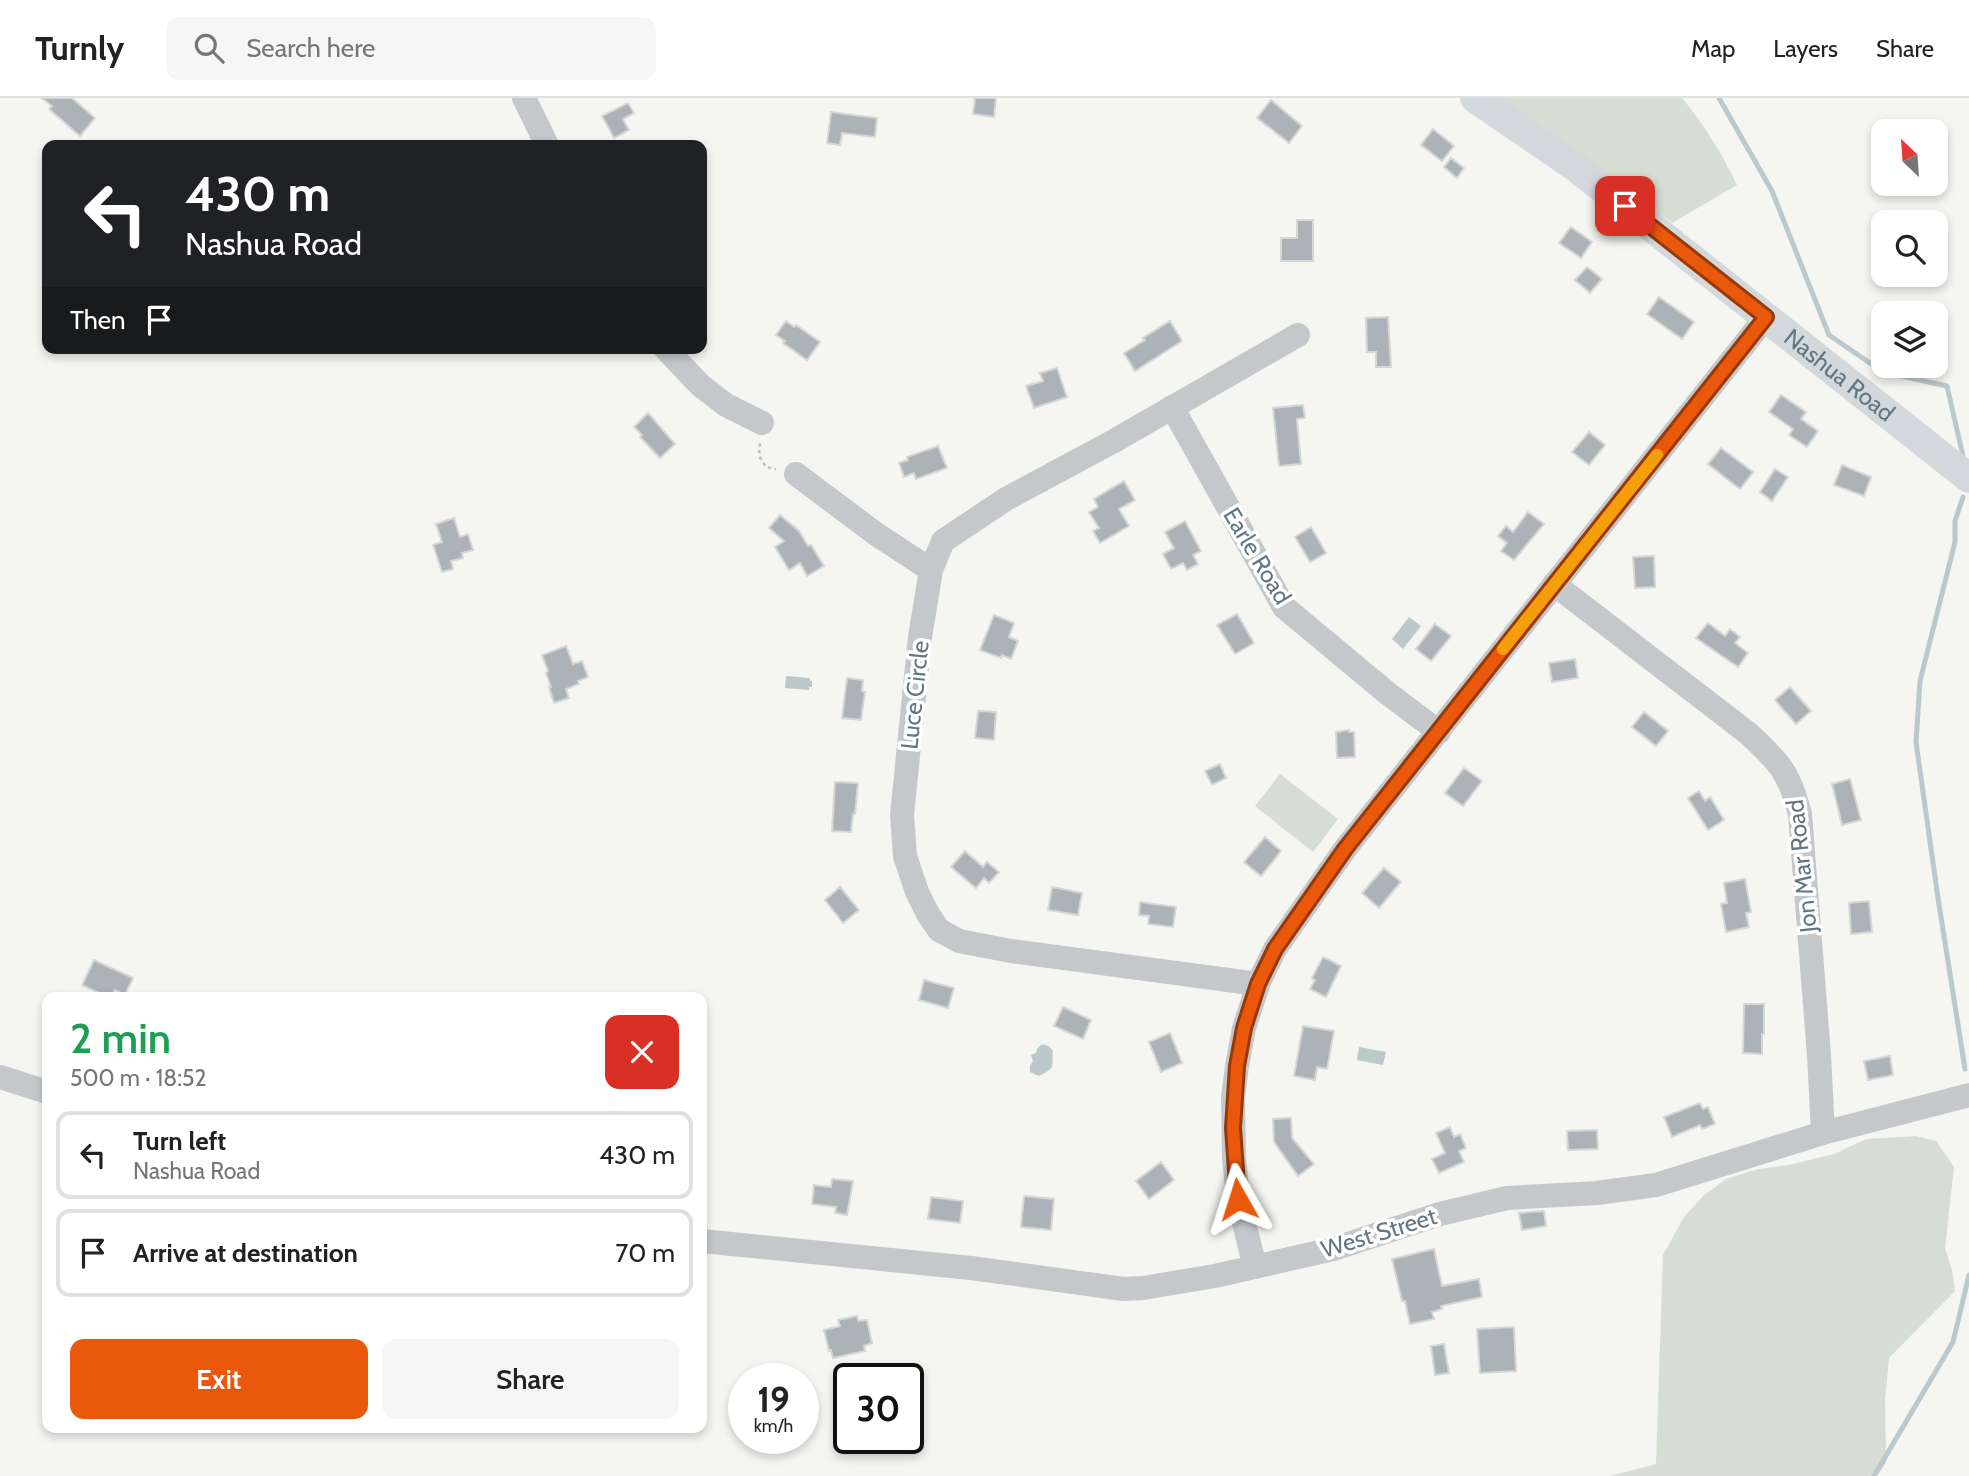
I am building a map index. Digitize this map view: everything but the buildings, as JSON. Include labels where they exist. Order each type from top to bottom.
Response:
[{"type":"main road","name":"Nashua Road","points":[[1475,98],[1577,168],[1969,478]]},
{"type":"street","points":[[524,98],[545,140]]},
{"type":"street","points":[[1255,1267],[1238,1199],[1233,1108],[1244,1028],[1258,984],[1275,949],[1321,882],[1766,317]]},
{"type":"street","name":"Luce Circle","points":[[1258,984],[1011,951],[959,941],[939,930],[917,892],[905,856],[902,815],[920,637],[931,570],[943,541],[1006,499],[1114,441],[1298,335]]},
{"type":"street","points":[[671,354],[699,385],[726,405],[762,423]]},
{"type":"street","name":"Earle Road","points":[[1172,407],[1284,607],[1438,732]]},
{"type":"street","points":[[796,474],[876,534],[931,570]]},
{"type":"street","name":"Jon Mar Road","points":[[1554,584],[1749,734],[1774,757],[1794,788],[1801,827],[1824,1133]]},
{"type":"street","points":[[0,1077],[42,1090]]},
{"type":"street","name":"West Street","points":[[707,1242],[971,1268],[1124,1289],[1143,1288],[1215,1276],[1333,1249],[1440,1213],[1507,1198],[1597,1193],[1656,1185],[1824,1133],[1969,1095]]},
{"type":"path","points":[[762,423],[759,456],[766,467],[796,474]]},
{"type":"shaded area","points":[[1500,98],[1682,98],[1712,140],[1737,185],[1672,223]]},
{"type":"shaded area","points":[[1409,617],[1421,626],[1403,649],[1392,639]]},
{"type":"shaded area","points":[[786,676],[810,678],[812,687],[809,687],[809,690],[785,688]]},
{"type":"shaded area","points":[[1280,774],[1338,819],[1313,852],[1255,806]]},
{"type":"shaded area","points":[[1041,1045],[1048,1046],[1053,1051],[1051,1069],[1039,1076],[1030,1072],[1030,1066],[1033,1061],[1031,1055],[1036,1053]]},
{"type":"shaded area","points":[[1359,1047],[1386,1052],[1383,1065],[1357,1060]]},
{"type":"shaded area","points":[[1916,1136],[1936,1141],[1954,1167],[1945,1248],[1955,1291],[1889,1358],[1885,1401],[1886,1463],[1877,1476],[1610,1476],[1656,1464],[1663,1255],[1684,1217],[1703,1196],[1726,1179],[1758,1169],[1834,1154],[1866,1139]]},
{"type":"waterway","points":[[1719,98],[1772,191],[1829,335],[1883,372],[1947,386],[1963,456]]},
{"type":"waterway","points":[[1963,497],[1955,521],[1955,542],[1920,681],[1916,742],[1965,1069]]},
{"type":"waterway","points":[[1874,1476],[1953,1342],[1969,1275]]},
{"type":"slow traffic","points":[[1503,649],[1657,455]]},
{"type":"route","points":[[1238,1199],[1233,1128],[1237,1066],[1244,1028],[1258,984],[1275,949],[1345,849],[1766,317],[1625,206]]}]
